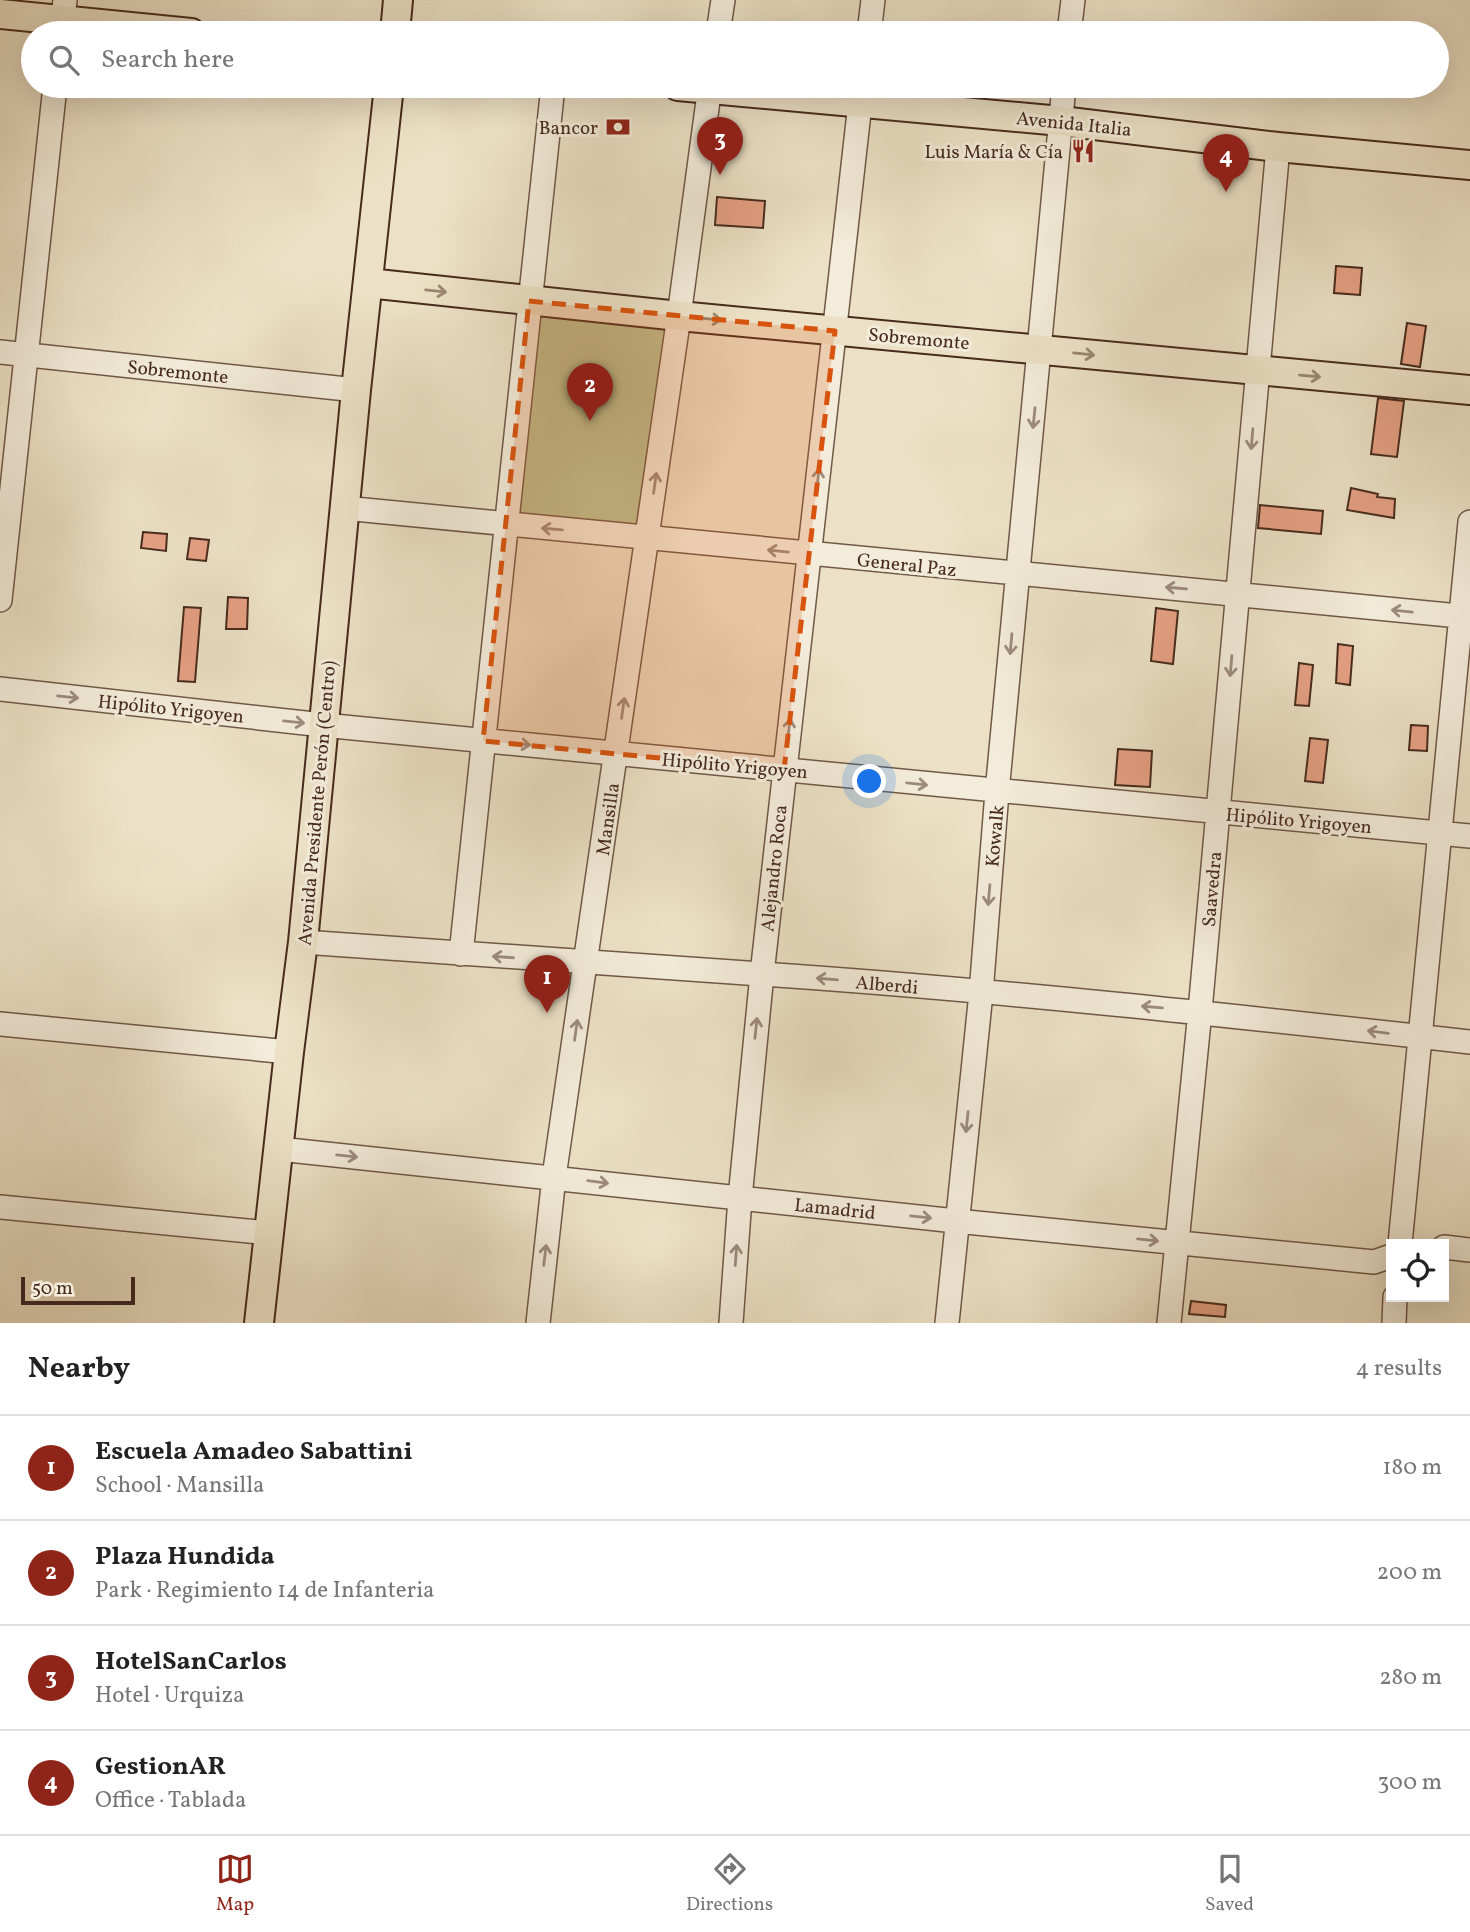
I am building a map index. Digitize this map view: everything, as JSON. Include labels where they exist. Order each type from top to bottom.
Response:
[{"type":"main road","points":[[396,21],[398,0]]},
{"type":"main road","points":[[0,13],[54,21]]},
{"type":"main road","points":[[0,27],[21,25]]},
{"type":"main road","name":"Avenida Presidente Perón (Centro)","points":[[259,1323],[303,942],[344,508],[388,98]]},
{"type":"main road","name":"Avenida Italia","points":[[890,98],[1278,147],[1470,165]]},
{"type":"main road","name":"Sobremonte","points":[[368,283],[679,316],[1470,390]]},
{"type":"street","points":[[720,21],[723,0]]},
{"type":"street","points":[[870,21],[873,0]]},
{"type":"street","points":[[1070,21],[1073,0]]},
{"type":"street","points":[[0,600],[54,98]]},
{"type":"street","points":[[461,954],[552,98]]},
{"type":"street","name":"Mansilla","points":[[538,1323],[554,1177],[709,98]]},
{"type":"street","name":"Alejandro Roca","points":[[731,1323],[762,974],[861,98]]},
{"type":"street","name":"Kowalk","points":[[947,1323],[981,993],[997,792],[1063,98]]},
{"type":"street","name":"Saavedra","points":[[1169,1323],[1278,147]]},
{"type":"street","name":"Sobremonte","points":[[0,352],[356,390]]},
{"type":"street","name":"General Paz","points":[[344,508],[1466,617]]},
{"type":"street","points":[[1399,1239],[1466,617],[1470,522]]},
{"type":"street","name":"Hipólito Yrigoyen","points":[[0,689],[323,725],[1470,836]]},
{"type":"street","name":"Alberdi","points":[[303,942],[762,974],[1200,1011],[1470,1042]]},
{"type":"street","points":[[0,1024],[289,1052]]},
{"type":"street","name":"Lamadrid","points":[[279,1149],[1177,1243],[1374,1262],[1386,1258]]},
{"type":"street","points":[[0,1207],[269,1233]]},
{"type":"street","points":[[1449,1248],[1470,1250]]},
{"type":"street","points":[[1394,1323],[1395,1302]]},
{"type":"highlighted area","points":[[529,301],[835,331],[784,770],[483,741]]},
{"type":"green space","points":[[536,310],[668,325],[641,529],[516,518]]},
{"type":"building","points":[[717,197],[765,201],[763,228],[715,225]]},
{"type":"building","points":[[1336,266],[1362,268],[1360,295],[1334,293]]},
{"type":"building","points":[[1407,323],[1426,326],[1420,367],[1401,364]]},
{"type":"building","points":[[1378,398],[1404,401],[1397,457],[1371,454]]},
{"type":"building","points":[[1351,488],[1378,494],[1377,497],[1395,499],[1394,518],[1347,510]]},
{"type":"building","points":[[1260,505],[1323,511],[1321,534],[1258,528]]},
{"type":"building","points":[[143,532],[167,534],[166,551],[141,548]]},
{"type":"building","points":[[190,538],[209,540],[206,561],[187,559]]},
{"type":"building","points":[[228,597],[248,598],[247,629],[226,629]]},
{"type":"building","points":[[184,607],[201,608],[195,682],[178,681]]},
{"type":"building","points":[[1156,608],[1178,611],[1173,664],[1151,661]]},
{"type":"building","points":[[1338,644],[1353,646],[1350,685],[1336,683]]},
{"type":"building","points":[[1299,663],[1313,665],[1309,706],[1295,705]]},
{"type":"building","points":[[1411,725],[1428,726],[1427,751],[1409,750]]},
{"type":"building","points":[[1310,738],[1328,740],[1323,783],[1305,781]]},
{"type":"building","points":[[1118,749],[1152,751],[1150,787],[1115,785]]},
{"type":"building","points":[[1191,1301],[1226,1305],[1225,1317],[1189,1314]]},
{"type":"place","name":"Bancor","points":[[618,127]]},
{"type":"place","name":"Luis María & Cía","points":[[1083,151]]},
{"type":"place","name":"HotelSanCarlos","points":[[720,175]]},
{"type":"place","name":"GestionAR","points":[[1226,192]]},
{"type":"place","name":"Plaza Hundida","points":[[590,421]]},
{"type":"place","name":"Escuela Amadeo Sabattini","points":[[547,1013]]}]
